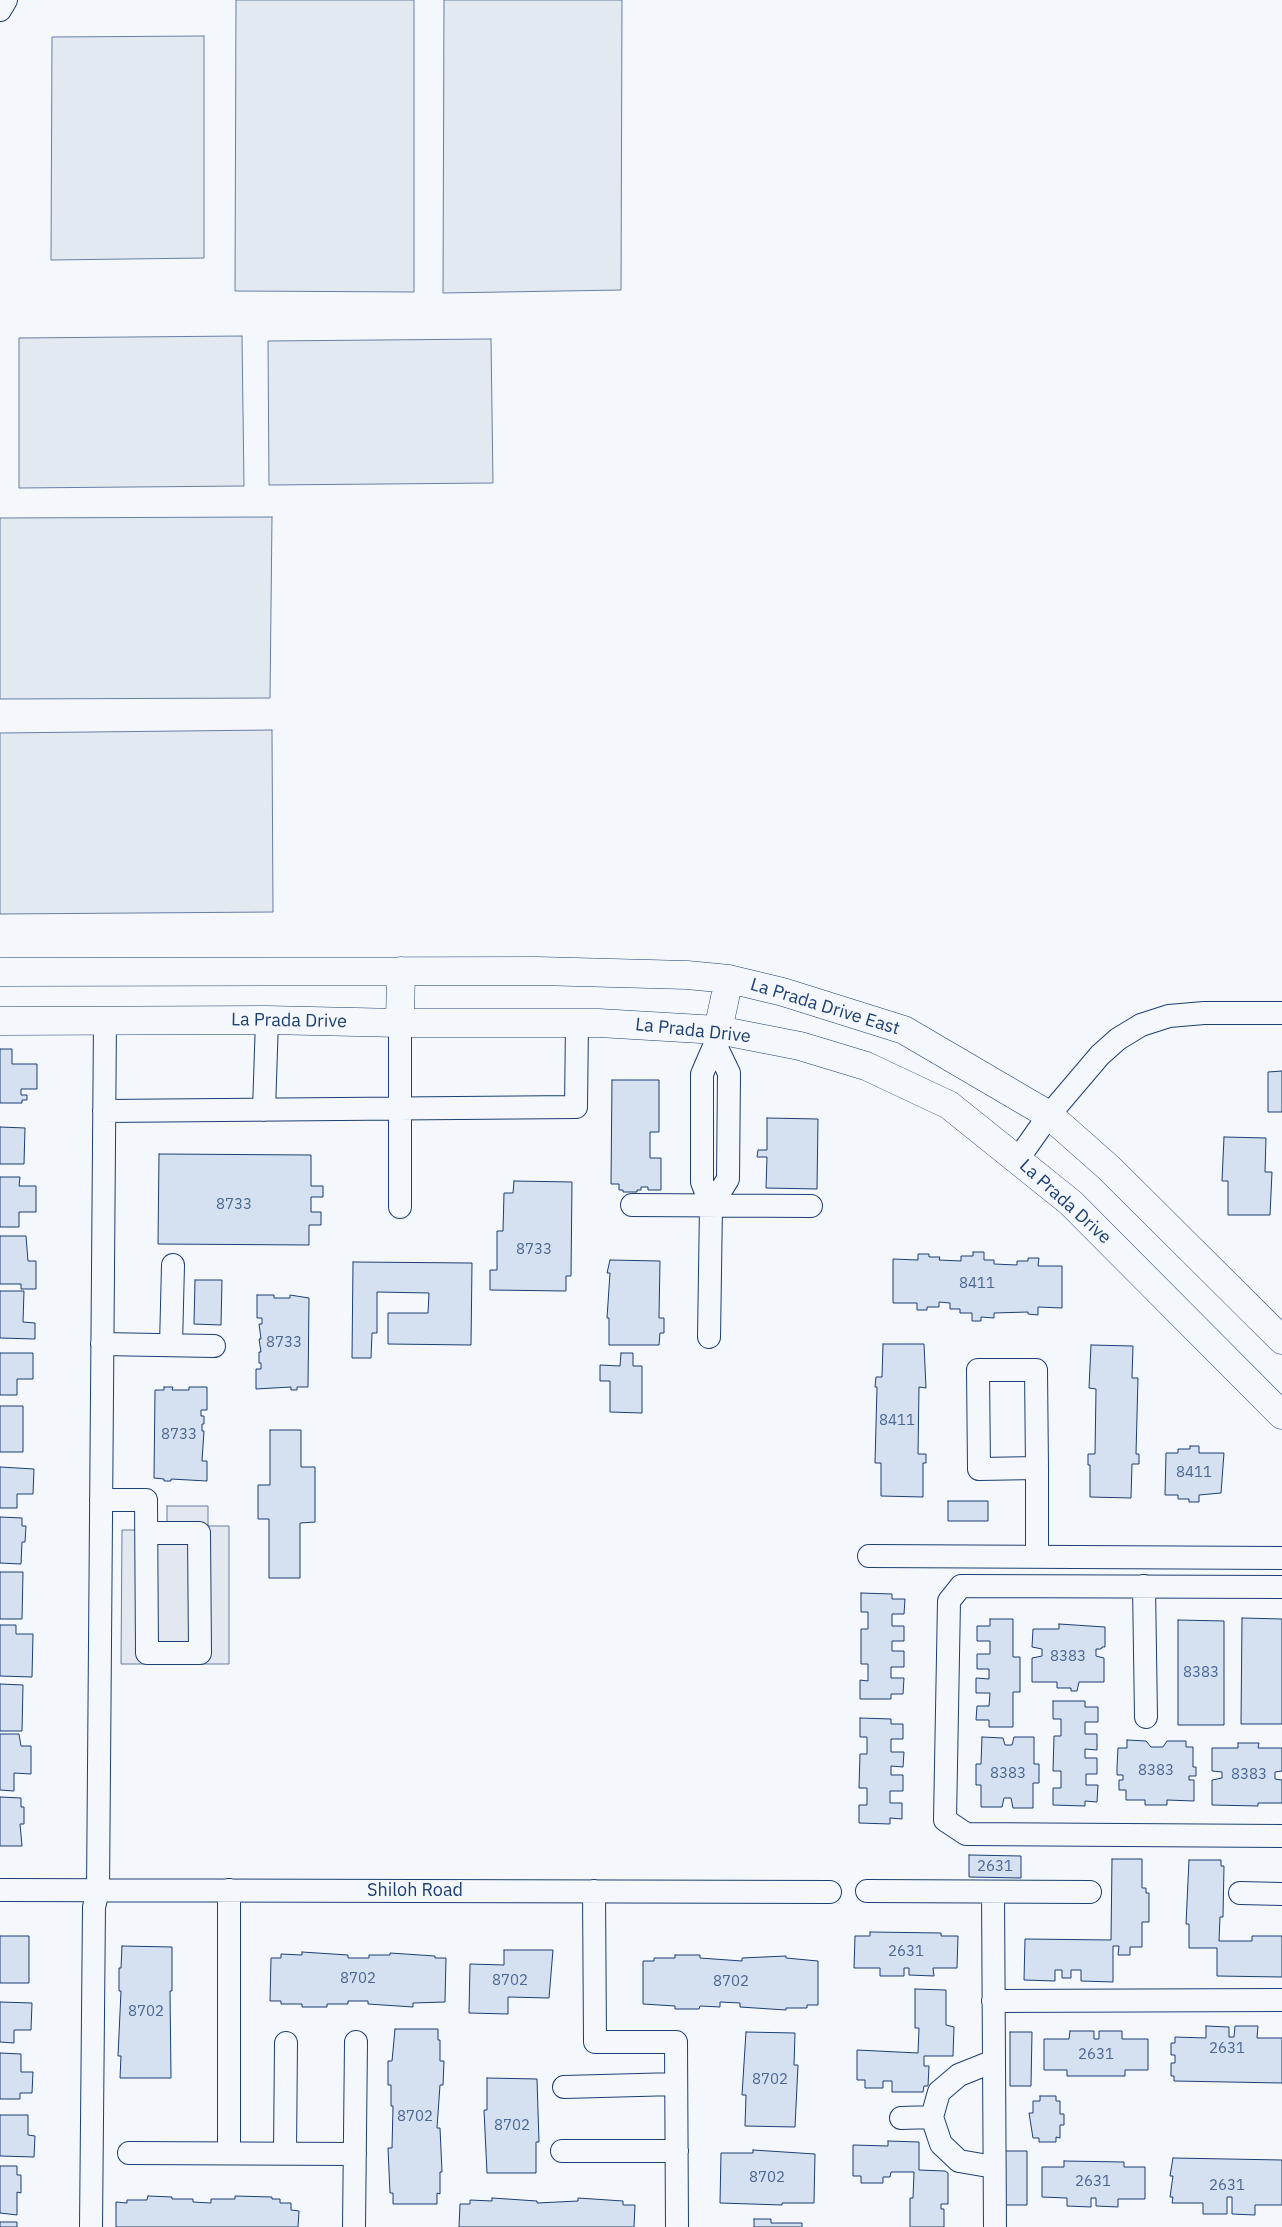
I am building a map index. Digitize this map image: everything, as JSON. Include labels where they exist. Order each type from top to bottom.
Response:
[{"type":"main road","points":[[0,972],[538,970],[687,975],[729,979],[716,1037]]},
{"type":"main road","points":[[400,1023],[401,971]]},
{"type":"main road","name":"La Prada Drive East","points":[[729,979],[783,992],[904,1030],[1049,1115]]},
{"type":"main road","name":"La Prada Drive","points":[[0,1020],[577,1023],[800,1046],[866,1066],[949,1106],[1071,1203],[1282,1414]]},
{"type":"main road","points":[[1049,1115],[1109,1168],[1282,1340]]},
{"type":"street","points":[[0,10],[6,0]]},
{"type":"street","points":[[1018,1159],[1049,1115],[1100,1055],[1118,1039],[1141,1025],[1169,1016],[1204,1013],[1282,1013]]},
{"type":"street","points":[[91,2227],[94,1907],[98,1891],[104,1020]]},
{"type":"street","points":[[264,1110],[267,1020]]},
{"type":"street","points":[[400,1023],[400,1207]]},
{"type":"street","points":[[104,1111],[576,1107],[577,1023]]},
{"type":"street","points":[[709,1336],[711,1206],[702,1182],[702,1074],[716,1037]]},
{"type":"street","points":[[632,1205],[811,1206]]},
{"type":"street","points":[[172,1345],[173,1266]]},
{"type":"street","points":[[102,1344],[214,1346]]},
{"type":"street","points":[[1036,1468],[979,1469],[978,1370],[1036,1370],[1036,1468],[1036,1557]]},
{"type":"street","points":[[101,1500],[146,1500],[147,1654],[200,1653],[200,1533],[147,1533]]},
{"type":"street","points":[[869,1556],[1282,1558]]},
{"type":"street","points":[[1282,1587],[961,1586],[949,1601],[945,1820],[966,1834],[1282,1836]]},
{"type":"street","points":[[1144,1586],[1146,1717]]},
{"type":"street","name":"Shiloh Road","points":[[0,1890],[830,1892]]},
{"type":"street","points":[[228,1890],[229,2152]]},
{"type":"street","points":[[594,1891],[595,2042],[676,2042],[677,2227]]},
{"type":"street","points":[[867,1891],[1090,1892]]},
{"type":"street","points":[[993,1892],[995,2227]]},
{"type":"street","points":[[1240,1893],[1282,1894]]},
{"type":"street","points":[[993,2001],[1282,2000]]},
{"type":"street","points":[[354,2227],[356,2042]]},
{"type":"street","points":[[285,2153],[286,2043]]},
{"type":"street","points":[[994,2061],[958,2075],[939,2092],[932,2117],[941,2144],[959,2161],[994,2167]]},
{"type":"street","points":[[564,2087],[676,2084]]},
{"type":"street","points":[[901,2118],[932,2117]]},
{"type":"street","points":[[562,2151],[677,2151]]},
{"type":"street","points":[[128,2153],[354,2154]]},
{"type":"shaded area","points":[[236,0],[414,0],[414,292],[235,291]]},
{"type":"shaded area","points":[[444,0],[622,0],[621,290],[443,293]]},
{"type":"shaded area","points":[[204,36],[204,258],[51,260],[52,37]]},
{"type":"shaded area","points":[[242,336],[244,486],[19,488],[19,338]]},
{"type":"shaded area","points":[[491,339],[493,483],[269,485],[268,341]]},
{"type":"shaded area","points":[[272,517],[270,698],[0,699],[0,518]]},
{"type":"shaded area","points":[[272,730],[273,912],[0,914],[0,733]]},
{"type":"shaded area","points":[[167,1506],[208,1506],[208,1526],[229,1526],[229,1664],[121,1664],[122,1530],[167,1530]]},
{"type":"building","points":[[0,1049],[12,1049],[12,1064],[37,1064],[37,1089],[21,1089],[21,1095],[27,1095],[27,1100],[22,1100],[22,1103],[0,1103]]},
{"type":"building","points":[[1282,1071],[1282,1112],[1268,1112],[1268,1072]]},
{"type":"building","points":[[612,1080],[659,1080],[659,1132],[650,1132],[650,1158],[661,1158],[661,1190],[648,1190],[648,1187],[641,1187],[641,1190],[637,1190],[637,1192],[623,1192],[623,1190],[619,1190],[619,1184],[611,1184]]},
{"type":"building","points":[[767,1118],[818,1119],[817,1189],[766,1188],[767,1157],[757,1157],[758,1150],[767,1150]]},
{"type":"building","points":[[0,1127],[25,1128],[24,1164],[0,1164]]},
{"type":"building","points":[[1224,1137],[1266,1138],[1265,1172],[1272,1172],[1270,1215],[1228,1215],[1228,1181],[1222,1181]]},
{"type":"building","points":[[159,1154],[311,1155],[311,1186],[323,1186],[323,1197],[311,1197],[311,1212],[321,1212],[321,1225],[309,1225],[309,1245],[158,1244]]},
{"type":"building","points":[[0,1177],[20,1177],[19,1186],[36,1186],[36,1212],[19,1212],[19,1227],[0,1227]]},
{"type":"building","points":[[514,1181],[572,1182],[571,1276],[566,1276],[566,1291],[490,1290],[490,1270],[497,1270],[497,1231],[503,1231],[504,1193],[513,1193]]},
{"type":"building","points":[[0,1236],[26,1236],[28,1261],[36,1261],[36,1289],[21,1289],[21,1284],[0,1284]]},
{"type":"building","points":[[973,1252],[984,1252],[984,1260],[994,1260],[994,1264],[1017,1265],[1017,1261],[1039,1258],[1038,1266],[1062,1266],[1062,1308],[1038,1307],[1038,1315],[1028,1314],[1028,1312],[994,1313],[994,1318],[981,1317],[981,1321],[972,1321],[972,1313],[960,1313],[960,1309],[950,1309],[950,1303],[939,1302],[939,1307],[927,1307],[927,1310],[917,1310],[917,1303],[893,1303],[893,1259],[918,1260],[918,1254],[929,1254],[929,1257],[940,1257],[939,1260],[961,1261],[961,1256],[973,1256]]},
{"type":"building","points":[[610,1260],[660,1261],[659,1318],[664,1318],[664,1333],[660,1333],[659,1345],[609,1345],[609,1318],[607,1318],[610,1273],[607,1273]]},
{"type":"building","points":[[353,1262],[472,1263],[471,1345],[388,1344],[388,1313],[428,1313],[429,1293],[377,1292],[377,1333],[372,1333],[371,1358],[352,1358]]},
{"type":"building","points":[[195,1280],[222,1280],[221,1325],[194,1324]]},
{"type":"building","points":[[0,1291],[24,1291],[23,1322],[35,1323],[35,1339],[0,1338]]},
{"type":"building","points":[[257,1295],[274,1295],[274,1298],[290,1298],[290,1295],[309,1298],[308,1387],[297,1387],[297,1390],[291,1390],[291,1387],[256,1389],[256,1369],[261,1369],[261,1363],[259,1363],[259,1352],[261,1352],[259,1339],[261,1339],[259,1324],[262,1324],[262,1318],[257,1318]]},
{"type":"building","points":[[883,1344],[924,1344],[926,1388],[919,1387],[918,1454],[926,1454],[926,1463],[923,1463],[923,1497],[881,1496],[881,1463],[875,1463],[877,1387],[875,1387],[876,1377],[882,1377]]},
{"type":"building","points":[[1091,1345],[1133,1346],[1132,1378],[1138,1378],[1136,1454],[1139,1454],[1139,1464],[1132,1464],[1131,1498],[1090,1497],[1088,1454],[1095,1454],[1096,1389],[1089,1388]]},
{"type":"building","points":[[0,1353],[33,1353],[33,1379],[17,1379],[17,1395],[0,1395]]},
{"type":"building","points":[[621,1353],[633,1353],[633,1366],[642,1366],[642,1413],[610,1412],[610,1381],[600,1381],[600,1365],[620,1366]]},
{"type":"building","points":[[164,1387],[173,1387],[172,1390],[189,1390],[189,1387],[207,1387],[207,1410],[201,1410],[201,1416],[204,1416],[204,1424],[202,1424],[202,1431],[204,1431],[202,1461],[207,1461],[207,1481],[171,1479],[171,1481],[164,1481],[164,1479],[154,1478],[155,1390],[164,1390]]},
{"type":"building","points":[[0,1406],[23,1406],[23,1452],[0,1452]]},
{"type":"building","points":[[270,1430],[301,1430],[301,1467],[315,1467],[315,1522],[300,1523],[300,1578],[269,1578],[269,1519],[258,1519],[258,1485],[270,1485]]},
{"type":"building","points":[[1190,1446],[1199,1446],[1199,1453],[1224,1453],[1221,1493],[1199,1495],[1199,1502],[1189,1502],[1189,1499],[1178,1499],[1178,1495],[1165,1495],[1166,1453],[1178,1453],[1178,1449],[1190,1449]]},
{"type":"building","points":[[0,1467],[34,1469],[33,1494],[17,1494],[17,1508],[0,1508]]},
{"type":"building","points":[[948,1501],[988,1501],[988,1521],[948,1521]]},
{"type":"building","points":[[0,1517],[22,1518],[22,1526],[26,1526],[25,1542],[22,1542],[21,1564],[0,1563]]},
{"type":"building","points":[[0,1572],[23,1572],[22,1619],[0,1619]]},
{"type":"building","points":[[861,1593],[892,1594],[892,1599],[905,1599],[904,1614],[892,1614],[892,1626],[904,1626],[904,1641],[892,1641],[892,1651],[904,1651],[904,1667],[891,1667],[891,1678],[904,1678],[903,1694],[891,1694],[891,1699],[860,1699],[860,1680],[868,1681],[868,1664],[861,1664],[861,1629],[868,1629],[868,1612],[861,1612]]},
{"type":"building","points":[[1242,1618],[1282,1619],[1282,1724],[1241,1724]]},
{"type":"building","points":[[990,1619],[1013,1619],[1013,1657],[1020,1657],[1020,1692],[1013,1692],[1013,1727],[989,1727],[989,1720],[976,1720],[977,1706],[989,1706],[990,1693],[976,1693],[976,1678],[989,1679],[989,1669],[977,1669],[977,1654],[990,1654],[990,1641],[977,1641],[977,1626],[990,1626]]},
{"type":"building","points":[[1178,1620],[1224,1621],[1224,1725],[1178,1725]]},
{"type":"building","points":[[1059,1624],[1105,1627],[1105,1647],[1096,1649],[1096,1656],[1104,1658],[1104,1682],[1079,1682],[1077,1691],[1071,1691],[1071,1688],[1057,1688],[1057,1682],[1032,1682],[1032,1658],[1042,1656],[1042,1649],[1032,1647],[1033,1629],[1059,1629]]},
{"type":"building","points":[[0,1625],[16,1625],[16,1634],[33,1634],[32,1677],[0,1676]]},
{"type":"building","points":[[0,1684],[23,1685],[22,1731],[0,1731]]},
{"type":"building","points":[[1053,1701],[1085,1701],[1085,1707],[1098,1707],[1098,1722],[1085,1722],[1085,1734],[1097,1734],[1097,1750],[1085,1749],[1085,1758],[1097,1758],[1097,1774],[1086,1774],[1086,1785],[1098,1785],[1097,1802],[1085,1801],[1085,1806],[1053,1805],[1053,1788],[1061,1788],[1061,1771],[1053,1771],[1054,1736],[1061,1736],[1061,1719],[1053,1719]]},
{"type":"building","points":[[860,1718],[891,1719],[891,1724],[903,1724],[903,1739],[891,1739],[891,1752],[904,1752],[903,1767],[891,1766],[891,1775],[903,1775],[903,1791],[890,1791],[890,1803],[902,1803],[902,1819],[890,1818],[890,1824],[859,1823],[859,1805],[867,1805],[867,1788],[859,1788],[860,1754],[867,1754],[867,1737],[860,1737]]},
{"type":"building","points":[[0,1734],[19,1734],[21,1746],[31,1746],[31,1774],[14,1773],[14,1791],[0,1790]]},
{"type":"building","points":[[982,1737],[1003,1738],[1005,1745],[1012,1745],[1014,1737],[1034,1737],[1034,1764],[1039,1764],[1039,1783],[1033,1783],[1033,1808],[1013,1808],[1011,1798],[1004,1798],[1002,1807],[981,1807],[981,1785],[976,1785],[976,1764],[981,1764]]},
{"type":"building","points":[[1127,1740],[1146,1741],[1151,1747],[1163,1747],[1167,1741],[1186,1741],[1186,1747],[1193,1747],[1193,1767],[1196,1767],[1196,1776],[1189,1776],[1189,1780],[1194,1780],[1194,1801],[1167,1800],[1167,1805],[1145,1805],[1145,1800],[1126,1800],[1126,1790],[1119,1790],[1119,1780],[1123,1780],[1123,1775],[1117,1775],[1117,1767],[1118,1748],[1127,1748]]},
{"type":"building","points":[[1238,1743],[1259,1743],[1258,1748],[1282,1748],[1282,1771],[1275,1772],[1275,1779],[1282,1780],[1282,1803],[1258,1803],[1258,1806],[1212,1805],[1212,1780],[1222,1778],[1222,1772],[1212,1771],[1212,1748],[1238,1748]]},
{"type":"building","points":[[0,1797],[21,1798],[21,1807],[24,1807],[24,1824],[20,1824],[22,1846],[0,1846]]},
{"type":"building","points":[[969,1855],[1021,1856],[1021,1878],[969,1877]]},
{"type":"building","points":[[1112,1859],[1142,1859],[1142,1888],[1146,1888],[1146,1893],[1149,1893],[1149,1922],[1142,1922],[1142,1947],[1130,1947],[1130,1955],[1118,1955],[1119,1946],[1113,1946],[1113,1982],[1081,1981],[1081,1970],[1071,1970],[1071,1978],[1062,1978],[1062,1970],[1055,1970],[1055,1981],[1024,1980],[1025,1939],[1111,1940]]},
{"type":"building","points":[[1189,1860],[1221,1860],[1221,1866],[1224,1866],[1223,1917],[1220,1917],[1219,1941],[1252,1941],[1252,1936],[1282,1936],[1282,1977],[1217,1976],[1217,1948],[1189,1948],[1189,1924],[1186,1924]]},
{"type":"building","points":[[870,1932],[941,1933],[941,1936],[958,1936],[957,1968],[933,1968],[934,1976],[909,1975],[909,1968],[904,1968],[904,1976],[880,1976],[880,1968],[854,1968],[855,1936],[870,1936]]},
{"type":"building","points":[[0,1936],[29,1936],[29,1983],[0,1983]]},
{"type":"building","points":[[122,1946],[172,1947],[172,1991],[170,1991],[171,2078],[120,2078],[121,2056],[118,2056],[121,1991],[119,1991],[119,1968],[121,1968]]},
{"type":"building","points":[[504,1950],[553,1950],[549,1998],[508,1997],[508,2014],[469,2013],[470,1964],[504,1965]]},
{"type":"building","points":[[302,1952],[348,1955],[348,1958],[369,1958],[369,1955],[390,1955],[390,1953],[446,1958],[445,2002],[413,2003],[413,2007],[368,2004],[368,2001],[348,2001],[348,2004],[327,2004],[327,2007],[302,2007],[302,2004],[281,2004],[281,2001],[270,2001],[271,1958],[281,1958],[281,1954],[302,1955]]},
{"type":"building","points":[[675,1955],[700,1955],[700,1958],[742,1961],[742,1958],[786,1956],[786,1958],[818,1961],[818,2005],[807,2005],[807,2008],[786,2008],[786,2010],[740,2007],[740,2003],[720,2002],[720,2007],[700,2006],[699,2009],[675,2009],[675,2006],[643,2004],[643,1961],[654,1961],[654,1958],[675,1958]]},
{"type":"building","points":[[915,1989],[946,1990],[946,2025],[954,2027],[953,2056],[924,2056],[924,2066],[929,2066],[928,2086],[924,2086],[923,2092],[892,2092],[892,2081],[883,2081],[883,2088],[865,2088],[865,2080],[857,2080],[857,2050],[918,2053],[919,2028],[915,2028]]},
{"type":"building","points":[[0,2002],[32,2003],[31,2030],[14,2030],[14,2043],[0,2042]]},
{"type":"building","points":[[1206,2026],[1229,2027],[1229,2037],[1234,2037],[1235,2026],[1258,2026],[1257,2038],[1282,2038],[1282,2083],[1174,2081],[1174,2076],[1171,2076],[1171,2063],[1175,2063],[1175,2055],[1171,2055],[1171,2043],[1175,2043],[1175,2037],[1206,2038]]},
{"type":"building","points":[[395,2029],[438,2029],[440,2061],[444,2061],[437,2128],[440,2128],[442,2172],[440,2172],[440,2194],[437,2193],[437,2204],[393,2204],[393,2193],[390,2193],[388,2148],[392,2148],[393,2106],[391,2106],[391,2085],[388,2085],[388,2061],[392,2061]]},
{"type":"building","points":[[1070,2031],[1094,2031],[1094,2039],[1099,2039],[1099,2031],[1122,2031],[1122,2039],[1148,2039],[1148,2070],[1125,2070],[1125,2076],[1067,2076],[1067,2070],[1044,2070],[1044,2039],[1069,2039]]},
{"type":"building","points":[[746,2032],[795,2033],[794,2065],[798,2065],[795,2127],[745,2126],[746,2095],[742,2095]]},
{"type":"building","points":[[1010,2032],[1032,2032],[1031,2086],[1010,2086]]},
{"type":"building","points":[[0,2053],[21,2054],[21,2072],[33,2072],[32,2093],[20,2093],[20,2099],[0,2099]]},
{"type":"building","points":[[487,2078],[537,2079],[539,2142],[536,2142],[536,2173],[487,2173],[484,2110],[487,2110]]},
{"type":"building","points":[[1040,2096],[1056,2096],[1056,2101],[1060,2101],[1060,2114],[1064,2114],[1064,2125],[1060,2125],[1060,2138],[1056,2137],[1056,2142],[1039,2142],[1039,2138],[1033,2138],[1029,2113],[1033,2113],[1033,2101],[1040,2101]]},
{"type":"building","points":[[0,2115],[28,2115],[28,2135],[35,2136],[34,2157],[0,2156]]},
{"type":"building","points":[[888,2141],[919,2142],[919,2170],[945,2171],[948,2173],[948,2204],[941,2204],[941,2209],[944,2209],[944,2227],[910,2227],[910,2198],[913,2198],[914,2172],[891,2172],[890,2177],[883,2177],[883,2183],[861,2183],[861,2176],[853,2176],[853,2145],[888,2146]]},
{"type":"building","points":[[753,2150],[815,2154],[814,2203],[782,2203],[782,2205],[720,2203],[721,2153],[753,2153]]},
{"type":"building","points":[[1005,2151],[1027,2151],[1027,2205],[1005,2205]]},
{"type":"building","points":[[1173,2158],[1282,2160],[1282,2205],[1255,2205],[1255,2215],[1232,2214],[1232,2197],[1227,2197],[1227,2214],[1203,2214],[1203,2203],[1172,2203],[1173,2197],[1170,2197],[1173,2176],[1170,2176]]},
{"type":"building","points":[[1064,2161],[1124,2162],[1124,2167],[1145,2167],[1145,2199],[1118,2199],[1118,2207],[1096,2206],[1096,2198],[1091,2198],[1091,2207],[1067,2206],[1067,2198],[1042,2197],[1042,2167],[1064,2167]]},
{"type":"building","points":[[0,2166],[17,2166],[17,2175],[21,2175],[21,2193],[17,2192],[17,2215],[0,2213]]},
{"type":"building","points":[[148,2196],[193,2199],[193,2202],[211,2203],[211,2199],[235,2199],[235,2196],[272,2197],[272,2199],[280,2199],[280,2203],[291,2203],[291,2210],[299,2211],[298,2227],[116,2227],[116,2202],[127,2203],[127,2200],[147,2200]]},
{"type":"building","points":[[492,2198],[537,2201],[537,2203],[578,2201],[578,2198],[623,2201],[623,2205],[635,2205],[634,2227],[459,2227],[460,2204],[470,2204],[470,2200],[492,2201]]},
{"type":"building","points":[[754,2219],[771,2219],[771,2223],[802,2223],[802,2227],[754,2227]]},
{"type":"building","points":[[0,2222],[17,2222],[17,2227],[0,2227]]}]
